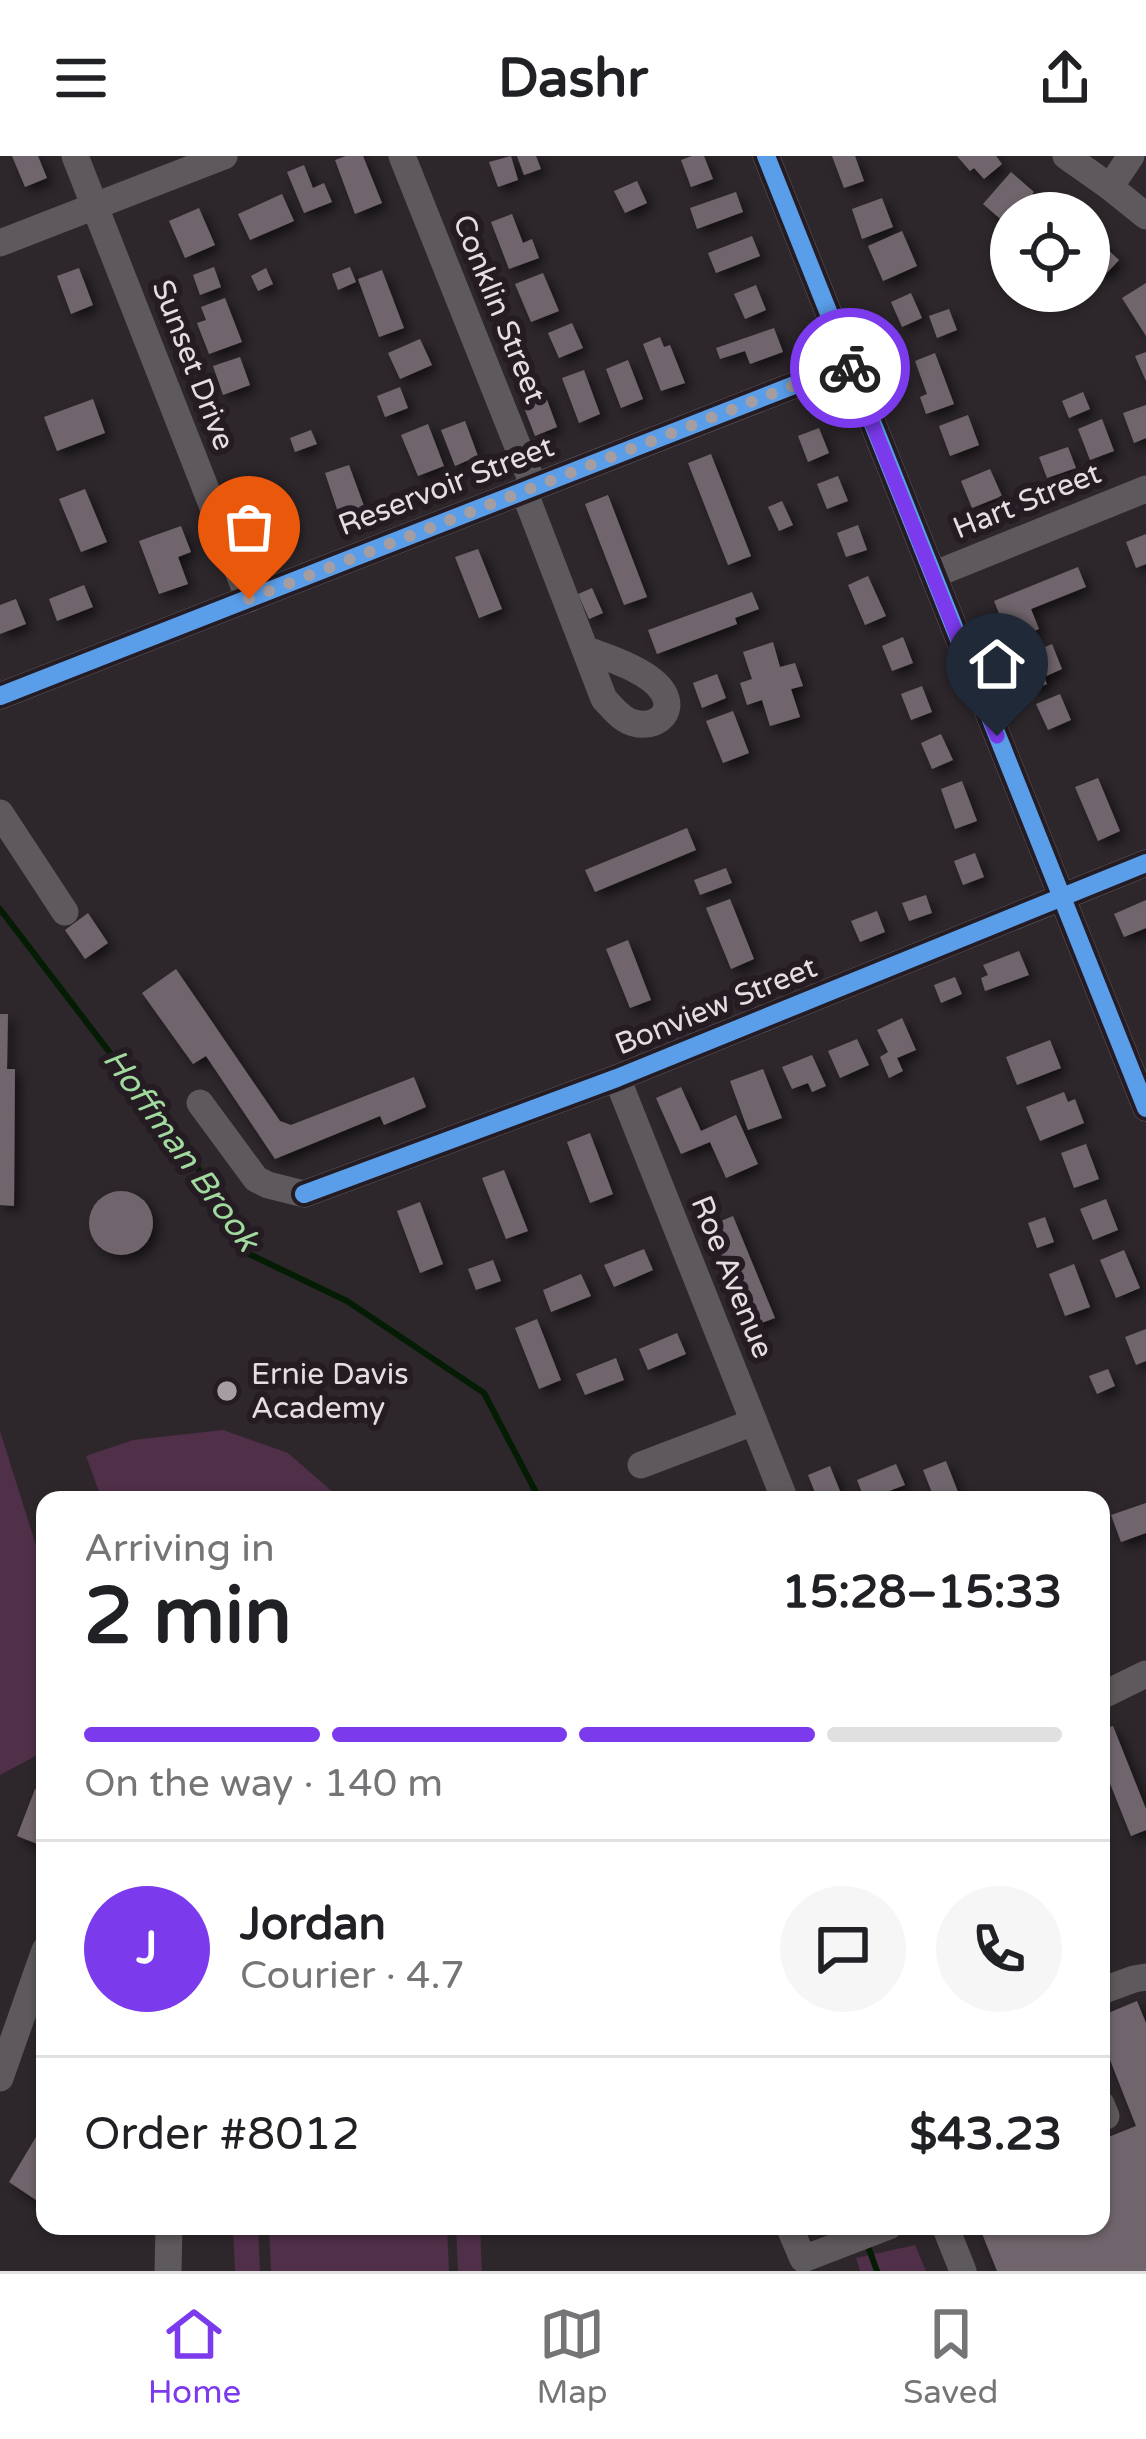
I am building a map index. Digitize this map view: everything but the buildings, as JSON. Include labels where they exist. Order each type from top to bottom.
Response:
[{"type":"street","name":"Sunset Drive","points":[[75,156],[249,599]]},
{"type":"street","points":[[0,243],[224,156]]},
{"type":"street","name":"Conklin Street","points":[[402,156],[604,699],[619,716],[636,724],[654,724],[663,718],[668,707],[654,683],[634,669],[587,650]]},
{"type":"street","points":[[766,156],[1146,1108]]},
{"type":"street","points":[[1066,156],[1146,216]]},
{"type":"street","points":[[1110,187],[1131,156]]},
{"type":"street","name":"Reservoir Street","points":[[0,696],[848,364]]},
{"type":"street","name":"Hart Street","points":[[932,574],[1146,489]]},
{"type":"street","points":[[0,813],[64,912]]},
{"type":"street","name":"Bonview Street","points":[[200,1103],[256,1179],[304,1194],[616,1078],[1146,863]]},
{"type":"street","name":"Roe Avenue","points":[[616,1078],[781,1491]]},
{"type":"street","points":[[640,1465],[754,1422]]},
{"type":"street","points":[[1110,1692],[1146,1674]]},
{"type":"street","points":[[0,2078],[36,1976]]},
{"type":"street","points":[[1110,1987],[1146,1977]]},
{"type":"street","points":[[168,2271],[169,2235]]},
{"type":"street","points":[[793,2235],[803,2259],[866,2235]]},
{"type":"street","points":[[948,2235],[962,2271]]},
{"type":"shaded area","points":[[223,1430],[288,1453],[332,1491],[99,1491],[86,1456],[133,1440]]},
{"type":"shaded area","points":[[0,1431],[36,1545],[36,1756],[0,1775]]},
{"type":"shaded area","points":[[233,2235],[258,2235],[260,2271],[235,2271]]},
{"type":"shaded area","points":[[269,2235],[447,2235],[449,2271],[271,2271]]},
{"type":"shaded area","points":[[456,2235],[480,2235],[482,2271],[458,2271]]},
{"type":"shaded area","points":[[915,2245],[926,2271],[860,2271],[856,2258]]},
{"type":"waterway","name":"Hoffman Brook","points":[[0,909],[198,1168],[249,1254],[347,1301],[484,1393],[535,1491]]},
{"type":"waterway","name":"Hoffman Brook","points":[[866,2241],[877,2271]]},
{"type":"cycle path","points":[[766,156],[1146,1108]]},
{"type":"cycle path","points":[[0,696],[848,364]]},
{"type":"cycle path","points":[[304,1194],[617,1078],[1146,863]]},
{"type":"way so far","points":[[249,599],[848,364],[850,368]]},
{"type":"place","name":"Ernie Davis Academy","points":[[227,1391]]},
{"type":"route","points":[[850,368],[997,736]]}]
